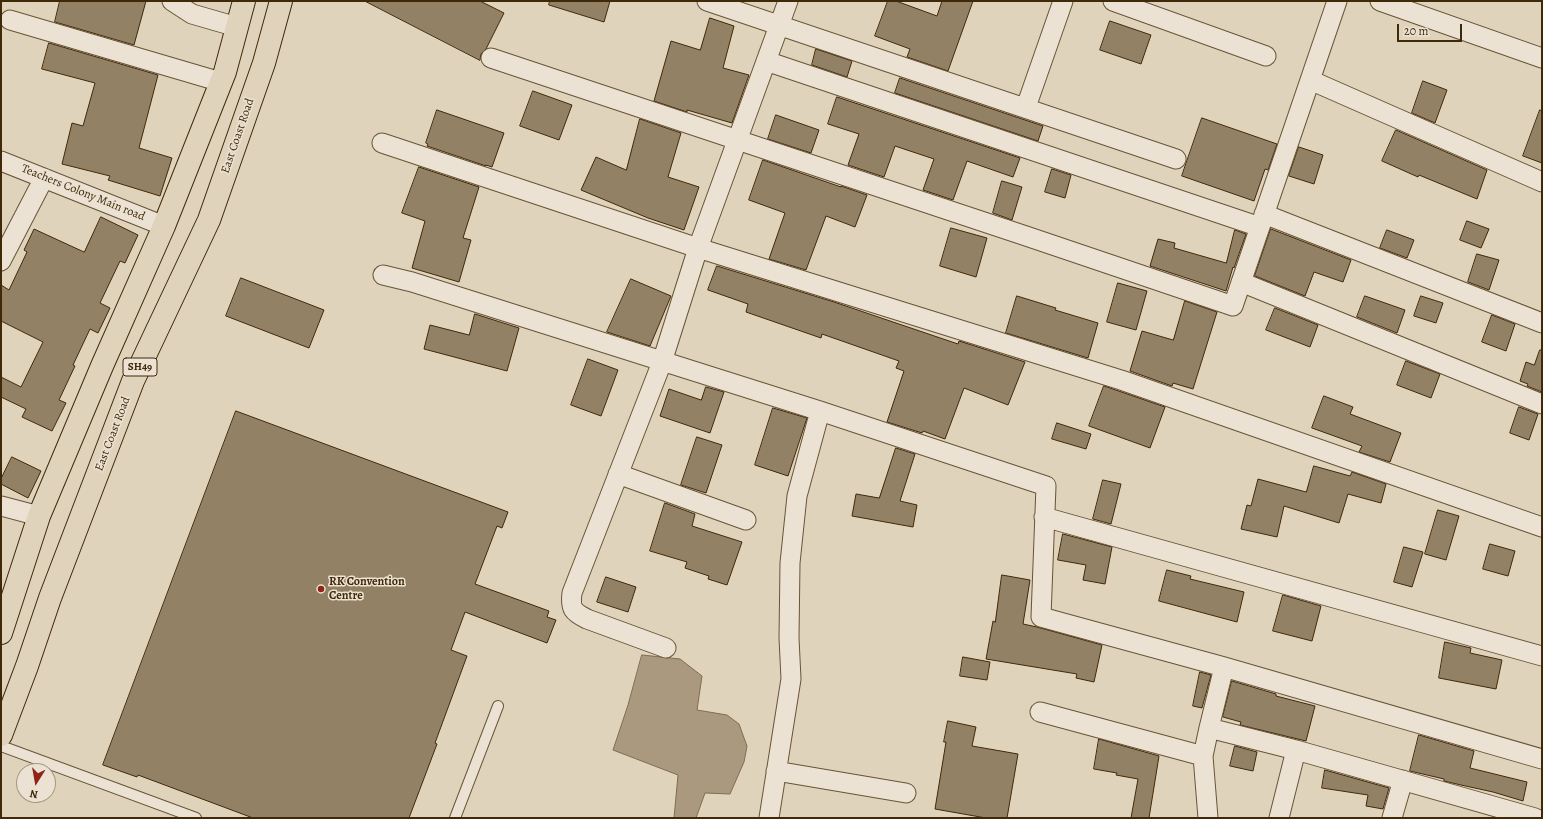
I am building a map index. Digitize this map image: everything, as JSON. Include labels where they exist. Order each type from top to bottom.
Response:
[{"type":"main road","name":"SH49","points":[[1,633],[40,516],[102,366],[164,226],[221,82],[244,1]]},
{"type":"main road","name":"East Coast Road","points":[[1,736],[50,598],[133,381],[209,220],[264,63],[281,1]]},
{"type":"street","points":[[172,1],[192,14],[237,27]]},
{"type":"street","points":[[707,1],[1026,107],[1176,159]]},
{"type":"street","points":[[666,648],[587,619],[577,614],[570,603],[572,593],[662,362],[698,248],[788,1]]},
{"type":"street","points":[[1026,107],[1063,1]]},
{"type":"street","points":[[1113,1],[1266,56]]},
{"type":"street","points":[[491,58],[583,87],[1233,306],[1337,1]]},
{"type":"street","points":[[1380,1],[1542,58]]},
{"type":"street","points":[[10,20],[221,82]]},
{"type":"street","points":[[766,61],[1262,220],[1542,323]]},
{"type":"street","points":[[1310,80],[1542,182]]},
{"type":"street","points":[[382,143],[698,248],[1121,380],[1542,527]]},
{"type":"street","name":"Teachers Colony Main road","points":[[1,161],[164,226]]},
{"type":"street","points":[[1,260],[44,178]]},
{"type":"street","points":[[383,275],[412,282],[820,411],[1046,486],[1041,617],[1224,667],[1542,759]]},
{"type":"street","points":[[1242,282],[1542,404]]},
{"type":"street","points":[[768,818],[791,679],[790,563],[797,496],[820,411]]},
{"type":"street","points":[[618,474],[746,520]]},
{"type":"street","points":[[1,506],[40,516]]},
{"type":"street","points":[[1044,517],[1542,656]]},
{"type":"street","points":[[1208,818],[1203,756],[1224,667]]},
{"type":"street","points":[[1040,712],[1203,756]]},
{"type":"street","points":[[1209,728],[1296,750],[1403,780],[1484,811],[1535,818]]},
{"type":"street","points":[[1279,818],[1296,750]]},
{"type":"street","points":[[776,771],[906,793]]},
{"type":"street","points":[[1392,818],[1403,780]]},
{"type":"lane","points":[[455,818],[498,706]]},
{"type":"lane","points":[[1,746],[196,818]]},
{"type":"shaded area","points":[[642,655],[680,659],[702,676],[697,710],[727,715],[739,724],[747,746],[744,762],[730,794],[705,793],[696,818],[674,818],[678,775],[613,750],[628,705]]},
{"type":"building","points":[[60,1],[146,1],[134,45],[55,22]]},
{"type":"building","points":[[365,1],[480,1],[504,13],[486,49],[481,54],[480,60]]},
{"type":"building","points":[[550,1],[610,1],[604,22],[549,5]]},
{"type":"building","points":[[888,1],[896,1],[937,16],[942,1],[973,1],[948,71],[907,57],[910,49],[875,36]]},
{"type":"building","points":[[710,18],[734,26],[723,68],[749,75],[732,123],[687,110],[687,112],[654,101],[671,41],[700,50]]},
{"type":"building","points":[[1110,21],[1151,35],[1141,64],[1100,50]]},
{"type":"building","points":[[49,43],[158,75],[139,148],[172,158],[160,196],[108,180],[110,176],[62,164],[72,123],[83,126],[95,83],[42,69]]},
{"type":"building","points":[[816,49],[852,61],[847,77],[812,65]]},
{"type":"building","points":[[900,78],[1043,126],[1038,141],[895,93]]},
{"type":"building","points":[[1423,81],[1447,90],[1435,123],[1412,113]]},
{"type":"building","points":[[533,91],[572,105],[559,140],[520,126]]},
{"type":"building","points":[[837,97],[1020,158],[1013,177],[967,161],[953,200],[923,190],[934,159],[895,146],[884,177],[848,165],[859,134],[828,124]]},
{"type":"building","points":[[437,110],[504,133],[492,167],[427,146],[428,144],[426,143]]},
{"type":"building","points":[[1540,110],[1542,111],[1542,163],[1523,156]]},
{"type":"building","points":[[776,115],[819,130],[811,153],[768,139]]},
{"type":"building","points":[[1202,118],[1277,144],[1268,170],[1265,169],[1254,201],[1182,176]]},
{"type":"building","points":[[640,119],[681,133],[668,177],[699,187],[684,230],[648,218],[581,190],[596,157],[626,170]]},
{"type":"building","points":[[1396,130],[1487,170],[1477,199],[1419,175],[1418,177],[1382,161]]},
{"type":"building","points":[[1299,147],[1323,155],[1314,184],[1289,176]]},
{"type":"building","points":[[763,160],[867,195],[855,227],[826,216],[806,270],[769,259],[785,213],[749,200]]},
{"type":"building","points":[[419,167],[479,187],[463,238],[471,240],[459,282],[412,268],[425,221],[402,213]]},
{"type":"building","points":[[1052,169],[1071,175],[1065,198],[1045,192]]},
{"type":"building","points":[[1002,181],[1022,187],[1012,220],[993,213]]},
{"type":"building","points":[[101,217],[138,235],[125,263],[120,261],[100,303],[110,308],[98,333],[90,329],[73,365],[75,366],[59,400],[66,403],[52,431],[22,417],[26,409],[1,397],[1,377],[21,387],[43,342],[1,321],[1,285],[9,290],[27,252],[24,250],[34,229],[84,252]]},
{"type":"building","points":[[1467,221],[1489,229],[1481,248],[1460,240]]},
{"type":"building","points":[[951,228],[987,238],[976,277],[940,266]]},
{"type":"building","points":[[1271,229],[1351,260],[1343,282],[1314,272],[1305,296],[1255,276]]},
{"type":"building","points":[[1235,230],[1246,234],[1234,268],[1233,267],[1226,291],[1150,266],[1158,239],[1175,243],[1174,248],[1226,263]]},
{"type":"building","points":[[1387,230],[1414,240],[1407,258],[1380,248]]},
{"type":"building","points":[[1477,254],[1499,260],[1489,290],[1468,282]]},
{"type":"building","points":[[717,266],[834,302],[958,344],[959,341],[1025,362],[1008,405],[964,388],[945,439],[923,431],[922,433],[887,422],[904,371],[896,368],[899,361],[822,334],[821,338],[746,312],[748,304],[708,290]]},
{"type":"building","points":[[241,278],[324,310],[309,348],[226,316]]},
{"type":"building","points":[[631,279],[671,296],[650,346],[607,332]]},
{"type":"building","points":[[1118,283],[1147,291],[1136,330],[1107,322]]},
{"type":"building","points":[[1017,296],[1056,308],[1055,310],[1098,323],[1088,358],[1006,333]]},
{"type":"building","points":[[1365,296],[1405,310],[1397,333],[1357,317]]},
{"type":"building","points":[[1421,296],[1443,303],[1436,323],[1414,316]]},
{"type":"building","points":[[1185,301],[1217,312],[1193,389],[1173,383],[1172,386],[1130,371],[1142,331],[1173,340]]},
{"type":"building","points":[[1275,308],[1318,325],[1310,347],[1266,330]]},
{"type":"building","points":[[475,314],[519,328],[507,371],[424,349],[430,325],[469,335]]},
{"type":"building","points":[[1492,315],[1515,324],[1506,351],[1482,342]]},
{"type":"building","points":[[1540,350],[1542,350],[1542,392],[1527,386],[1528,384],[1520,381],[1526,362],[1534,365]]},
{"type":"building","points":[[588,359],[618,370],[601,416],[571,405]]},
{"type":"building","points":[[1406,361],[1440,374],[1431,398],[1397,385]]},
{"type":"building","points":[[1104,386],[1165,407],[1150,448],[1089,426]]},
{"type":"building","points":[[706,387],[724,392],[710,433],[660,416],[669,389],[701,400]]},
{"type":"building","points":[[1324,396],[1353,407],[1350,414],[1401,433],[1390,462],[1359,452],[1362,446],[1312,428]]},
{"type":"building","points":[[1519,407],[1538,414],[1529,440],[1510,433]]},
{"type":"building","points":[[773,408],[807,418],[788,476],[755,465]]},
{"type":"building","name":"RK Convention Centre","points":[[236,411],[508,512],[502,528],[497,526],[475,584],[549,611],[547,617],[556,620],[547,643],[465,612],[451,650],[467,656],[435,743],[437,744],[409,818],[253,818],[138,775],[137,777],[103,765]]},
{"type":"building","points":[[1057,423],[1091,434],[1086,449],[1052,439]]},
{"type":"building","points":[[697,437],[722,445],[706,493],[681,485]]},
{"type":"building","points":[[896,448],[915,454],[900,501],[917,505],[913,527],[852,516],[856,494],[879,498]]},
{"type":"building","points":[[12,457],[41,471],[28,498],[1,484],[1,479]]},
{"type":"building","points":[[1314,466],[1350,476],[1352,472],[1386,484],[1381,503],[1348,494],[1339,523],[1284,506],[1277,537],[1241,529],[1247,505],[1251,506],[1258,479],[1306,492]]},
{"type":"building","points":[[1103,480],[1121,484],[1111,524],[1093,519]]},
{"type":"building","points":[[665,503],[695,514],[692,526],[742,542],[727,585],[708,579],[709,576],[685,568],[687,562],[650,551]]},
{"type":"building","points":[[1438,510],[1459,516],[1446,560],[1425,554]]},
{"type":"building","points":[[1063,534],[1112,547],[1105,584],[1083,580],[1086,565],[1058,560]]},
{"type":"building","points":[[1490,544],[1515,551],[1508,576],[1483,569]]},
{"type":"building","points":[[1404,547],[1423,552],[1412,587],[1394,582]]},
{"type":"building","points":[[1167,570],[1191,576],[1190,579],[1244,592],[1237,622],[1159,601]]},
{"type":"building","points":[[1002,575],[1030,580],[1023,624],[1102,645],[1094,682],[1076,678],[1077,674],[986,659],[993,621],[995,622]]},
{"type":"building","points":[[606,577],[636,587],[628,612],[597,602]]},
{"type":"building","points":[[1283,595],[1321,606],[1312,641],[1273,631]]},
{"type":"building","points":[[1445,642],[1471,648],[1470,653],[1502,660],[1496,689],[1439,678]]},
{"type":"building","points":[[963,657],[990,662],[987,680],[960,676]]},
{"type":"building","points":[[1200,672],[1211,675],[1202,708],[1193,706]]},
{"type":"building","points":[[1232,681],[1276,694],[1276,696],[1315,706],[1306,741],[1240,725],[1241,722],[1223,717]]},
{"type":"building","points":[[948,721],[976,727],[972,746],[1018,754],[1007,818],[986,818],[935,809]]},
{"type":"building","points":[[1419,735],[1474,751],[1470,768],[1527,782],[1523,801],[1410,771]]},
{"type":"building","points":[[1099,739],[1159,756],[1149,818],[1131,818],[1138,779],[1094,769]]},
{"type":"building","points":[[1235,746],[1257,752],[1253,771],[1230,766]]},
{"type":"building","points":[[1325,770],[1389,788],[1383,809],[1366,806],[1368,795],[1322,788]]},
{"type":"place","name":"RK Convention Centre","points":[[321,589]]}]
